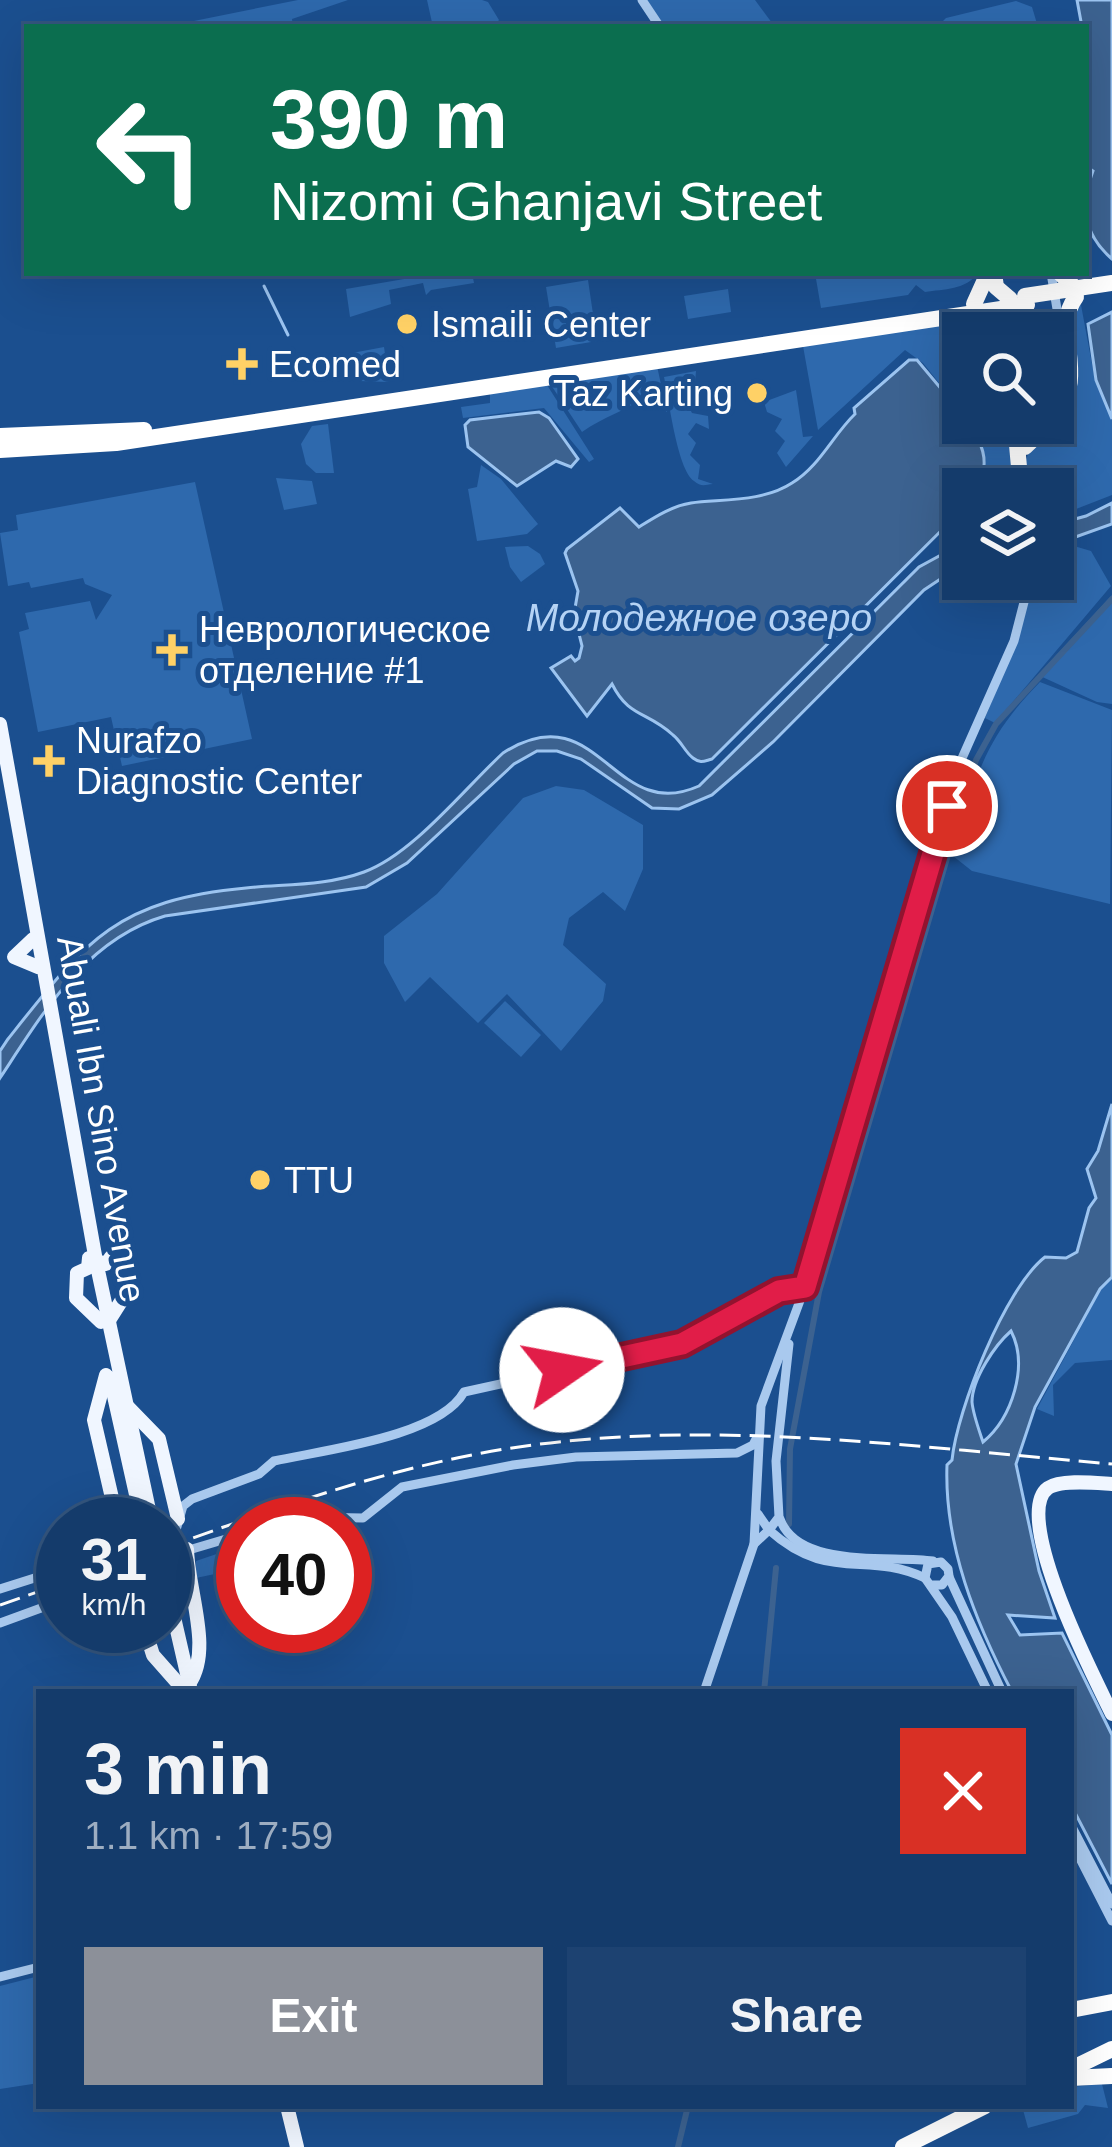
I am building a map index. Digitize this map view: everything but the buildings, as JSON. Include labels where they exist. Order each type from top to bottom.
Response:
[{"type":"highway","points":[[969,309],[989,276]]},
{"type":"highway","points":[[992,276],[996,287],[1019,302]]},
{"type":"highway","points":[[1058,276],[1076,293],[1112,292]]},
{"type":"highway","points":[[0,444],[142,435],[1019,302],[1112,283]]},
{"type":"highway","points":[[1069,312],[1076,293]]},
{"type":"highway","points":[[1008,312],[1019,302]]},
{"type":"highway","points":[[969,309],[972,312]]},
{"type":"highway","points":[[0,444],[142,435]]},
{"type":"highway","points":[[0,460],[99,451],[142,435]]},
{"type":"highway","points":[[1025,447],[1028,444]]},
{"type":"highway","points":[[1078,2008],[1105,1998],[1112,1986]]},
{"type":"highway","points":[[1078,2008],[1112,2002]]},
{"type":"highway","points":[[1074,2069],[1112,2057]]},
{"type":"highway","points":[[1074,2069],[1112,2057]]},
{"type":"highway","points":[[903,2147],[979,2109]]},
{"type":"highway","points":[[919,2147],[994,2109]]},
{"type":"main road","name":"Abuali Ibn Sino Avenue","points":[[0,724],[63,1087],[102,1261],[108,1364],[146,1497]]},
{"type":"main road","name":"Abuali Ibn Sino Avenue","points":[[0,759],[33,939],[14,956],[41,970]]},
{"type":"main road","points":[[102,1261],[77,1273],[76,1298],[104,1322],[127,1292]]},
{"type":"main road","name":"Abuali Ibn Sino Avenue","points":[[104,1322],[138,1497]]},
{"type":"main road","points":[[108,1364],[94,1420],[114,1497]]},
{"type":"main road","points":[[116,1497],[100,1414],[108,1409],[121,1410],[159,1439],[170,1497]]},
{"type":"main road","points":[[138,1463],[142,1445],[154,1444],[168,1497]]},
{"type":"main road","points":[[1109,1482],[1049,1487],[1039,1511],[1062,1609],[1112,1714]]},
{"type":"main road","points":[[187,1689],[202,1650],[192,1604]]},
{"type":"main road","points":[[188,1653],[202,1650]]},
{"type":"main road","points":[[153,1655],[166,1658],[172,1653]]},
{"type":"main road","points":[[178,1653],[187,1689]]},
{"type":"main road","points":[[153,1655],[187,1689]]},
{"type":"main road","points":[[285,2109],[293,2147]]},
{"type":"street","points":[[1055,276],[1060,312]]},
{"type":"street","points":[[1023,468],[1025,447]]},
{"type":"street","points":[[705,1689],[754,1544],[758,1434],[766,1391],[805,1287],[959,765],[1014,641],[1025,600]]},
{"type":"street","points":[[192,1511],[274,1461],[406,1430],[450,1410],[464,1392],[682,1344],[779,1291],[805,1287]]},
{"type":"street","points":[[790,1333],[776,1482],[779,1517],[791,1538],[819,1552],[945,1564],[987,1689]]},
{"type":"street","points":[[766,1391],[779,1392],[785,1401]]},
{"type":"street","points":[[737,1453],[753,1445],[758,1434]]},
{"type":"street","points":[[372,1511],[402,1486],[576,1457],[737,1453],[749,1457],[758,1473],[776,1482]]},
{"type":"street","points":[[757,1513],[769,1530],[822,1563],[896,1567],[943,1585],[949,1576]]},
{"type":"street","points":[[754,1544],[779,1517]]},
{"type":"street","points":[[933,1561],[925,1568],[928,1582],[1000,1689]]},
{"type":"street","points":[[0,1589],[36,1578]]},
{"type":"street","points":[[0,1623],[36,1610]]},
{"type":"street","points":[[1074,1832],[1112,1904]]},
{"type":"street","points":[[1074,1847],[1112,1921]]},
{"type":"street","points":[[0,1977],[36,1968]]},
{"type":"shaded area","points":[[298,0],[348,0],[292,19],[293,24],[179,24]]},
{"type":"shaded area","points":[[427,0],[482,0],[499,20],[496,24],[432,24]]},
{"type":"shaded area","points":[[646,0],[755,0],[773,24],[662,24]]},
{"type":"shaded area","points":[[1016,1],[1032,7],[1037,24],[940,24],[946,18]]},
{"type":"shaded area","points":[[422,276],[473,276],[474,283],[431,290],[426,295],[423,283],[389,290],[391,304],[350,317],[346,289]]},
{"type":"shaded area","points":[[816,276],[975,276],[954,288],[925,292],[916,285],[908,295],[821,308]]},
{"type":"shaded area","points":[[588,280],[597,341],[556,348],[546,287]]},
{"type":"shaded area","points":[[728,289],[731,312],[688,319],[684,296]]},
{"type":"shaded area","points":[[1081,305],[1095,380],[1112,420],[1112,495],[1074,510],[1074,468],[1024,468],[1036,444],[1074,444],[1074,312],[1069,307]]},
{"type":"shaded area","points":[[942,324],[942,387],[905,350],[818,430],[803,346]]},
{"type":"shaded area","points":[[384,347],[389,382],[359,381],[352,353]]},
{"type":"shaded area","points":[[657,366],[667,412],[645,396],[582,432],[551,385]]},
{"type":"shaded area","points":[[696,371],[685,400],[692,413],[708,416],[709,429],[696,423],[688,434],[696,443],[690,455],[700,465],[698,479],[713,484],[705,485],[694,481],[683,463],[664,377]]},
{"type":"shaded area","points":[[547,385],[594,459],[589,462],[544,408],[463,418],[461,407],[490,403],[490,393]]},
{"type":"shaded area","points":[[796,390],[803,437],[813,436],[786,467],[777,453],[785,441],[775,431],[782,419],[767,412],[764,402]]},
{"type":"shaded area","points":[[328,424],[334,473],[316,473],[306,464],[301,444],[312,426]]},
{"type":"shaded area","points":[[981,444],[1012,444],[1014,468],[984,468]]},
{"type":"shaded area","points":[[481,465],[501,479],[538,524],[527,534],[477,541],[468,489],[477,487]]},
{"type":"shaded area","points":[[276,478],[312,481],[317,504],[284,510]]},
{"type":"shaded area","points":[[195,482],[252,739],[122,766],[111,717],[38,732],[19,632],[29,629],[25,613],[90,601],[96,620],[112,595],[85,584],[83,578],[31,588],[29,582],[8,586],[0,533],[18,530],[16,515]]},
{"type":"shaded area","points":[[528,546],[545,564],[521,582],[510,567],[505,547]]},
{"type":"shaded area","points":[[1074,546],[1091,551],[1111,586],[995,723],[985,718],[1018,638],[1026,600],[1074,600]]},
{"type":"shaded area","points":[[1112,595],[1112,704],[1097,702],[1038,675]]},
{"type":"shaded area","points":[[1040,682],[1112,710],[1110,904],[972,871],[953,856],[983,762],[1005,723]]},
{"type":"shaded area","points":[[556,786],[584,790],[643,825],[643,869],[625,911],[603,892],[569,918],[563,945],[606,984],[603,1001],[561,1051],[507,994],[478,1023],[430,977],[405,1002],[384,963],[384,936],[437,894],[523,798]]},
{"type":"shaded area","points":[[505,1001],[541,1035],[521,1057],[484,1023]]},
{"type":"shaded area","points":[[1112,1269],[1112,1360],[1075,1363],[1053,1385],[1054,1416],[1037,1409]]},
{"type":"shaded area","points":[[216,1554],[216,1574],[196,1578],[196,1561]]},
{"type":"shaded area","points":[[36,1977],[36,2083],[0,2089],[0,1986]]},
{"type":"shaded area","points":[[1102,2084],[1108,2108],[1085,2105],[1078,2114],[1028,2128],[1023,2109],[1074,2109],[1074,2087]]},
{"type":"water","points":[[1077,0],[1112,0],[1112,259],[1089,225],[1093,171],[1089,168],[1089,24],[1081,24]]},
{"type":"water","points":[[1112,312],[1112,419],[1096,380],[1088,324]]},
{"type":"water","name":"Молодежное озеро","points":[[909,360],[917,360],[942,390],[942,444],[980,444],[984,461],[983,468],[942,468],[942,530],[712,759],[693,758],[664,727],[625,703],[612,684],[587,716],[551,668],[571,656],[575,661],[582,646],[574,614],[578,591],[567,549],[620,508],[639,527],[684,504],[756,497],[781,489],[818,460],[855,414],[854,408]]},
{"type":"water","points":[[539,412],[549,418],[578,459],[571,467],[556,461],[517,486],[468,447],[465,425],[470,420]]},
{"type":"water","points":[[1112,503],[1112,524],[1074,538],[1074,519]]},
{"type":"water","points":[[942,554],[942,578],[924,590],[773,742],[712,795],[679,809],[652,808],[581,759],[537,751],[514,764],[407,863],[366,887],[165,916],[112,942],[69,981],[0,1078],[0,1051],[8,1039],[59,977],[106,932],[164,903],[201,894],[320,882],[364,872],[419,836],[503,753],[535,739],[562,738],[584,747],[645,789],[670,793],[699,786],[919,567]]},
{"type":"water","points":[[1112,1104],[1112,1277],[1100,1289],[1035,1407],[1016,1464],[1039,1571],[1055,1618],[1008,1615],[1020,1635],[1062,1633],[1112,1735],[1112,1884],[1074,1811],[1074,1689],[1011,1689],[965,1583],[947,1495],[947,1465],[985,1351],[999,1322],[1045,1257],[1066,1258],[1077,1252],[1096,1198],[1087,1169],[1098,1151]],"holes":[[[1011,1331],[1018,1360],[1009,1406],[983,1442],[972,1402],[980,1373]]]},
{"type":"waterway","points":[[264,286],[288,335]]},
{"type":"waterway","points":[[789,1524],[790,1449],[819,1292],[976,760],[996,724],[1112,599]]},
{"type":"waterway","points":[[764,1689],[776,1568]]},
{"type":"waterway","points":[[678,2147],[687,2109]]},
{"type":"railway","points":[[192,1539],[418,1467],[581,1440],[657,1435],[808,1438],[1112,1464]]},
{"type":"railway","points":[[0,1605],[36,1592]]},
{"type":"place","name":"Ismaili Center","points":[[407,324]]},
{"type":"place","name":"Ecomed","points":[[242,364]]},
{"type":"place","name":"Taz Karting","points":[[757,393]]},
{"type":"place","name":"Неврологическое отделение #1","points":[[172,650]]},
{"type":"place","name":"Nurafzo Diagnostic Center","points":[[49,761]]},
{"type":"place","name":"TTU","points":[[260,1180]]},
{"type":"route","points":[[562,1370],[682,1344],[779,1291],[805,1287],[947,806]]}]
